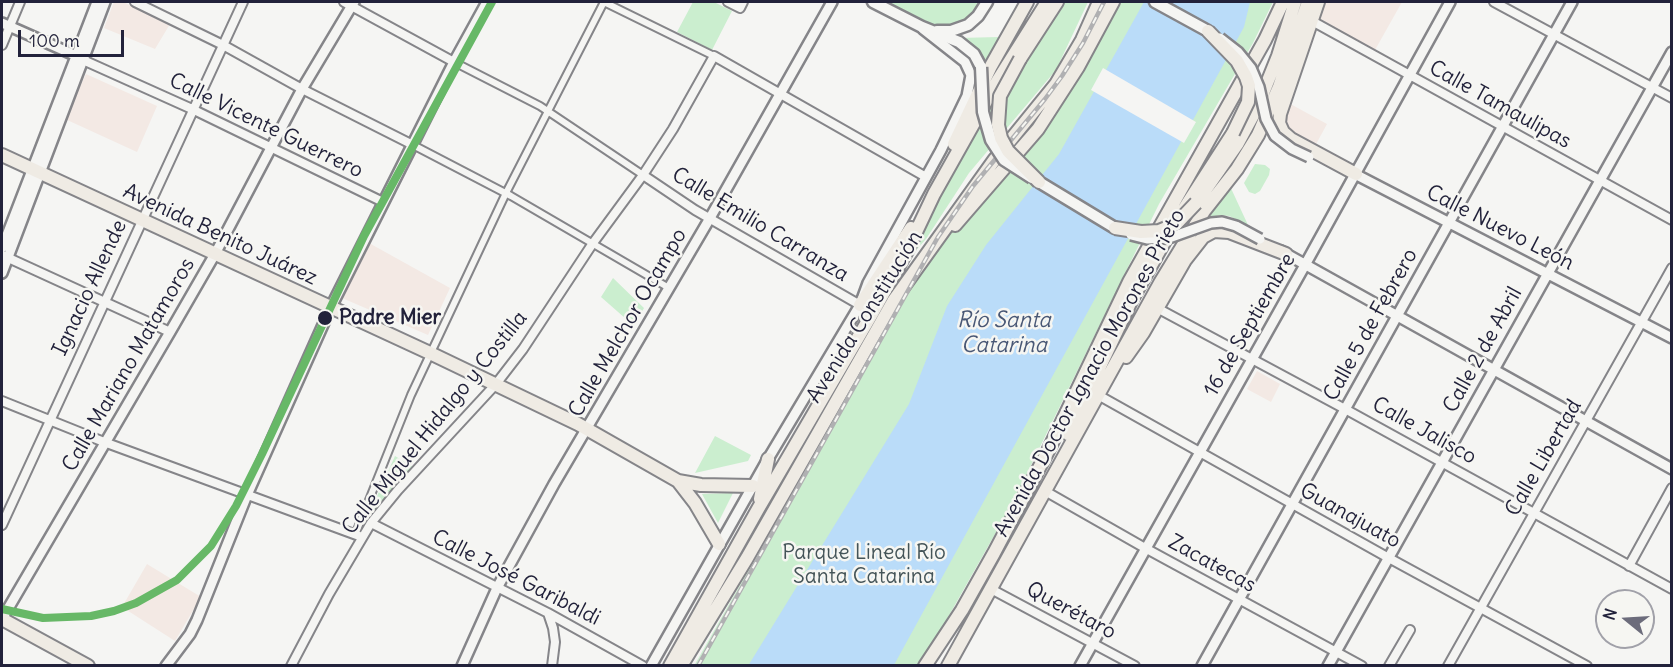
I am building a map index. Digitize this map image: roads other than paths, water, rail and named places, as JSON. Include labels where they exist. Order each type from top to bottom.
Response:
[{"type":"main road","points":[[873,2],[965,46],[974,54],[981,67],[983,112],[991,140],[1004,160],[1115,228],[1141,232],[1158,231],[1176,224],[1196,203],[1238,143],[1257,108],[1274,66],[1295,2]]},
{"type":"main road","points":[[926,29],[951,30],[968,25],[978,16],[987,2]]},
{"type":"main road","name":"Avenida Constitución","points":[[670,666],[758,508],[873,312],[908,249],[934,194],[1003,71],[1047,2]]},
{"type":"main road","points":[[1039,182],[1008,151],[1001,138],[998,125],[1000,96],[1020,59],[1057,2]]},
{"type":"main road","name":"Avenida Constitución","points":[[681,666],[747,558],[894,300],[988,168],[1056,84],[1082,40],[1099,2]]},
{"type":"main road","points":[[894,300],[1038,129],[1083,57],[1113,2]]},
{"type":"main road","points":[[1046,491],[1070,430],[1142,280],[1181,213],[1233,133],[1248,102],[1249,86],[1236,61],[1208,31],[1155,2]]},
{"type":"main road","name":"Avenida Doctor Ignacio Morones Prieto","points":[[925,666],[962,610],[994,553],[1048,451],[1129,282],[1186,176],[1260,50],[1283,2]]},
{"type":"main road","name":"Avenida Doctor Ignacio Morones Prieto","points":[[948,666],[1148,304],[1195,225],[1237,169],[1258,135],[1279,87],[1308,2]]},
{"type":"main road","points":[[1318,2],[1280,114],[1279,123],[1283,132],[1291,139],[1356,174]]},
{"type":"main road","points":[[860,305],[934,194],[974,101],[1026,4]]},
{"type":"main road","name":"Avenida Benito Juárez","points":[[2,155],[496,384],[586,429],[678,482],[695,503],[719,544]]},
{"type":"main road","points":[[1112,370],[1136,343],[1194,247],[1209,233],[1229,232],[1286,254]]},
{"type":"main road","points":[[758,508],[768,459]]},
{"type":"main road","name":"Avenida Benito Juárez","points":[[678,482],[753,486]]},
{"type":"main road","points":[[691,629],[747,558]]},
{"type":"main road","points":[[935,666],[962,610]]},
{"type":"main road","points":[[2,619],[88,666]]},
{"type":"street","points":[[2,45],[5,24],[20,2]]},
{"type":"street","points":[[2,273],[5,256],[79,58],[97,2]]},
{"type":"street","points":[[79,58],[105,2]]},
{"type":"street","points":[[135,2],[223,45],[302,89],[506,193],[669,288]]},
{"type":"street","name":"Ignacio Allende","points":[[2,525],[243,2]]},
{"type":"street","points":[[166,666],[197,620],[247,495],[331,308],[382,202],[487,2]]},
{"type":"street","points":[[2,401],[104,442],[358,536],[411,394],[546,111],[604,2],[714,56],[927,177]]},
{"type":"street","points":[[728,2],[742,5]]},
{"type":"street","name":"Calle Melchor Ocampo","points":[[462,666],[497,588],[554,483],[710,218],[832,2]]},
{"type":"street","name":"16 de Septiembre","points":[[1080,666],[1450,2]]},
{"type":"street","points":[[1494,2],[1671,98]]},
{"type":"street","name":"Calle 5 de Febrero","points":[[1202,666],[1572,2]]},
{"type":"street","points":[[350,3],[546,111],[643,175]]},
{"type":"street","name":"Calle Mariano Matamoros","points":[[2,619],[215,254],[350,3]]},
{"type":"street","name":"Calle Tamaulipas","points":[[1312,21],[1671,220]]},
{"type":"street","name":"Calle Vicente Guerrero","points":[[5,24],[192,109],[382,202]]},
{"type":"street","points":[[651,666],[768,459],[860,305],[868,283],[927,177],[964,104],[970,88],[969,69],[961,57],[936,40],[926,29]]},
{"type":"street","name":"Calle Nuevo León","points":[[1208,31],[1238,52],[1251,68],[1259,87],[1266,120],[1275,136],[1292,149],[1356,174],[1671,338]]},
{"type":"street","name":"Calle 2 de Abril","points":[[1328,666],[1671,52]]},
{"type":"street","name":"Calle Miguel Hidalgo y Costilla","points":[[291,666],[358,536],[496,384],[534,334],[593,243],[643,175],[673,129],[714,56]]},
{"type":"street","points":[[2,248],[36,171]]},
{"type":"street","name":"Calle Emilio Carranza","points":[[643,175],[710,218],[860,305]]},
{"type":"street","points":[[1115,228],[1135,237],[1158,239],[1180,235],[1211,223],[1222,222],[1236,226],[1671,469]]},
{"type":"street","points":[[5,256],[170,333]]},
{"type":"street","name":"Calle Libertad","points":[[1448,666],[1671,268]]},
{"type":"street","name":"Calle Jalisco","points":[[1157,308],[1345,408],[1671,589]]},
{"type":"street","name":"Guanajuato","points":[[1098,395],[1481,608],[1573,662],[1587,666]]},
{"type":"street","points":[[1629,566],[1671,488]]},
{"type":"street","name":"Zacatecas","points":[[1046,491],[1144,548],[1362,666]]},
{"type":"street","name":"Calle José Garibaldi","points":[[371,523],[548,613],[644,666]]},
{"type":"street","name":"Querétaro","points":[[991,589],[1135,666]]},
{"type":"street","points":[[548,613],[555,642],[552,666]]},
{"type":"street","points":[[1389,666],[1410,630]]},
{"type":"water","name":"Río Santa Catarina","points":[[1144,2],[1250,2],[1244,27],[894,665],[748,666],[909,404],[947,306],[986,245],[1059,154]]},
{"type":"railway","points":[[698,666],[938,237],[973,186],[1062,76],[1083,43],[1104,2]]},
{"type":"place","name":"Padre Mier","points":[[325,318]]},
{"type":"park label","name":"Parque Lineal Río Santa Catarina","points":[[864,565]]}]
